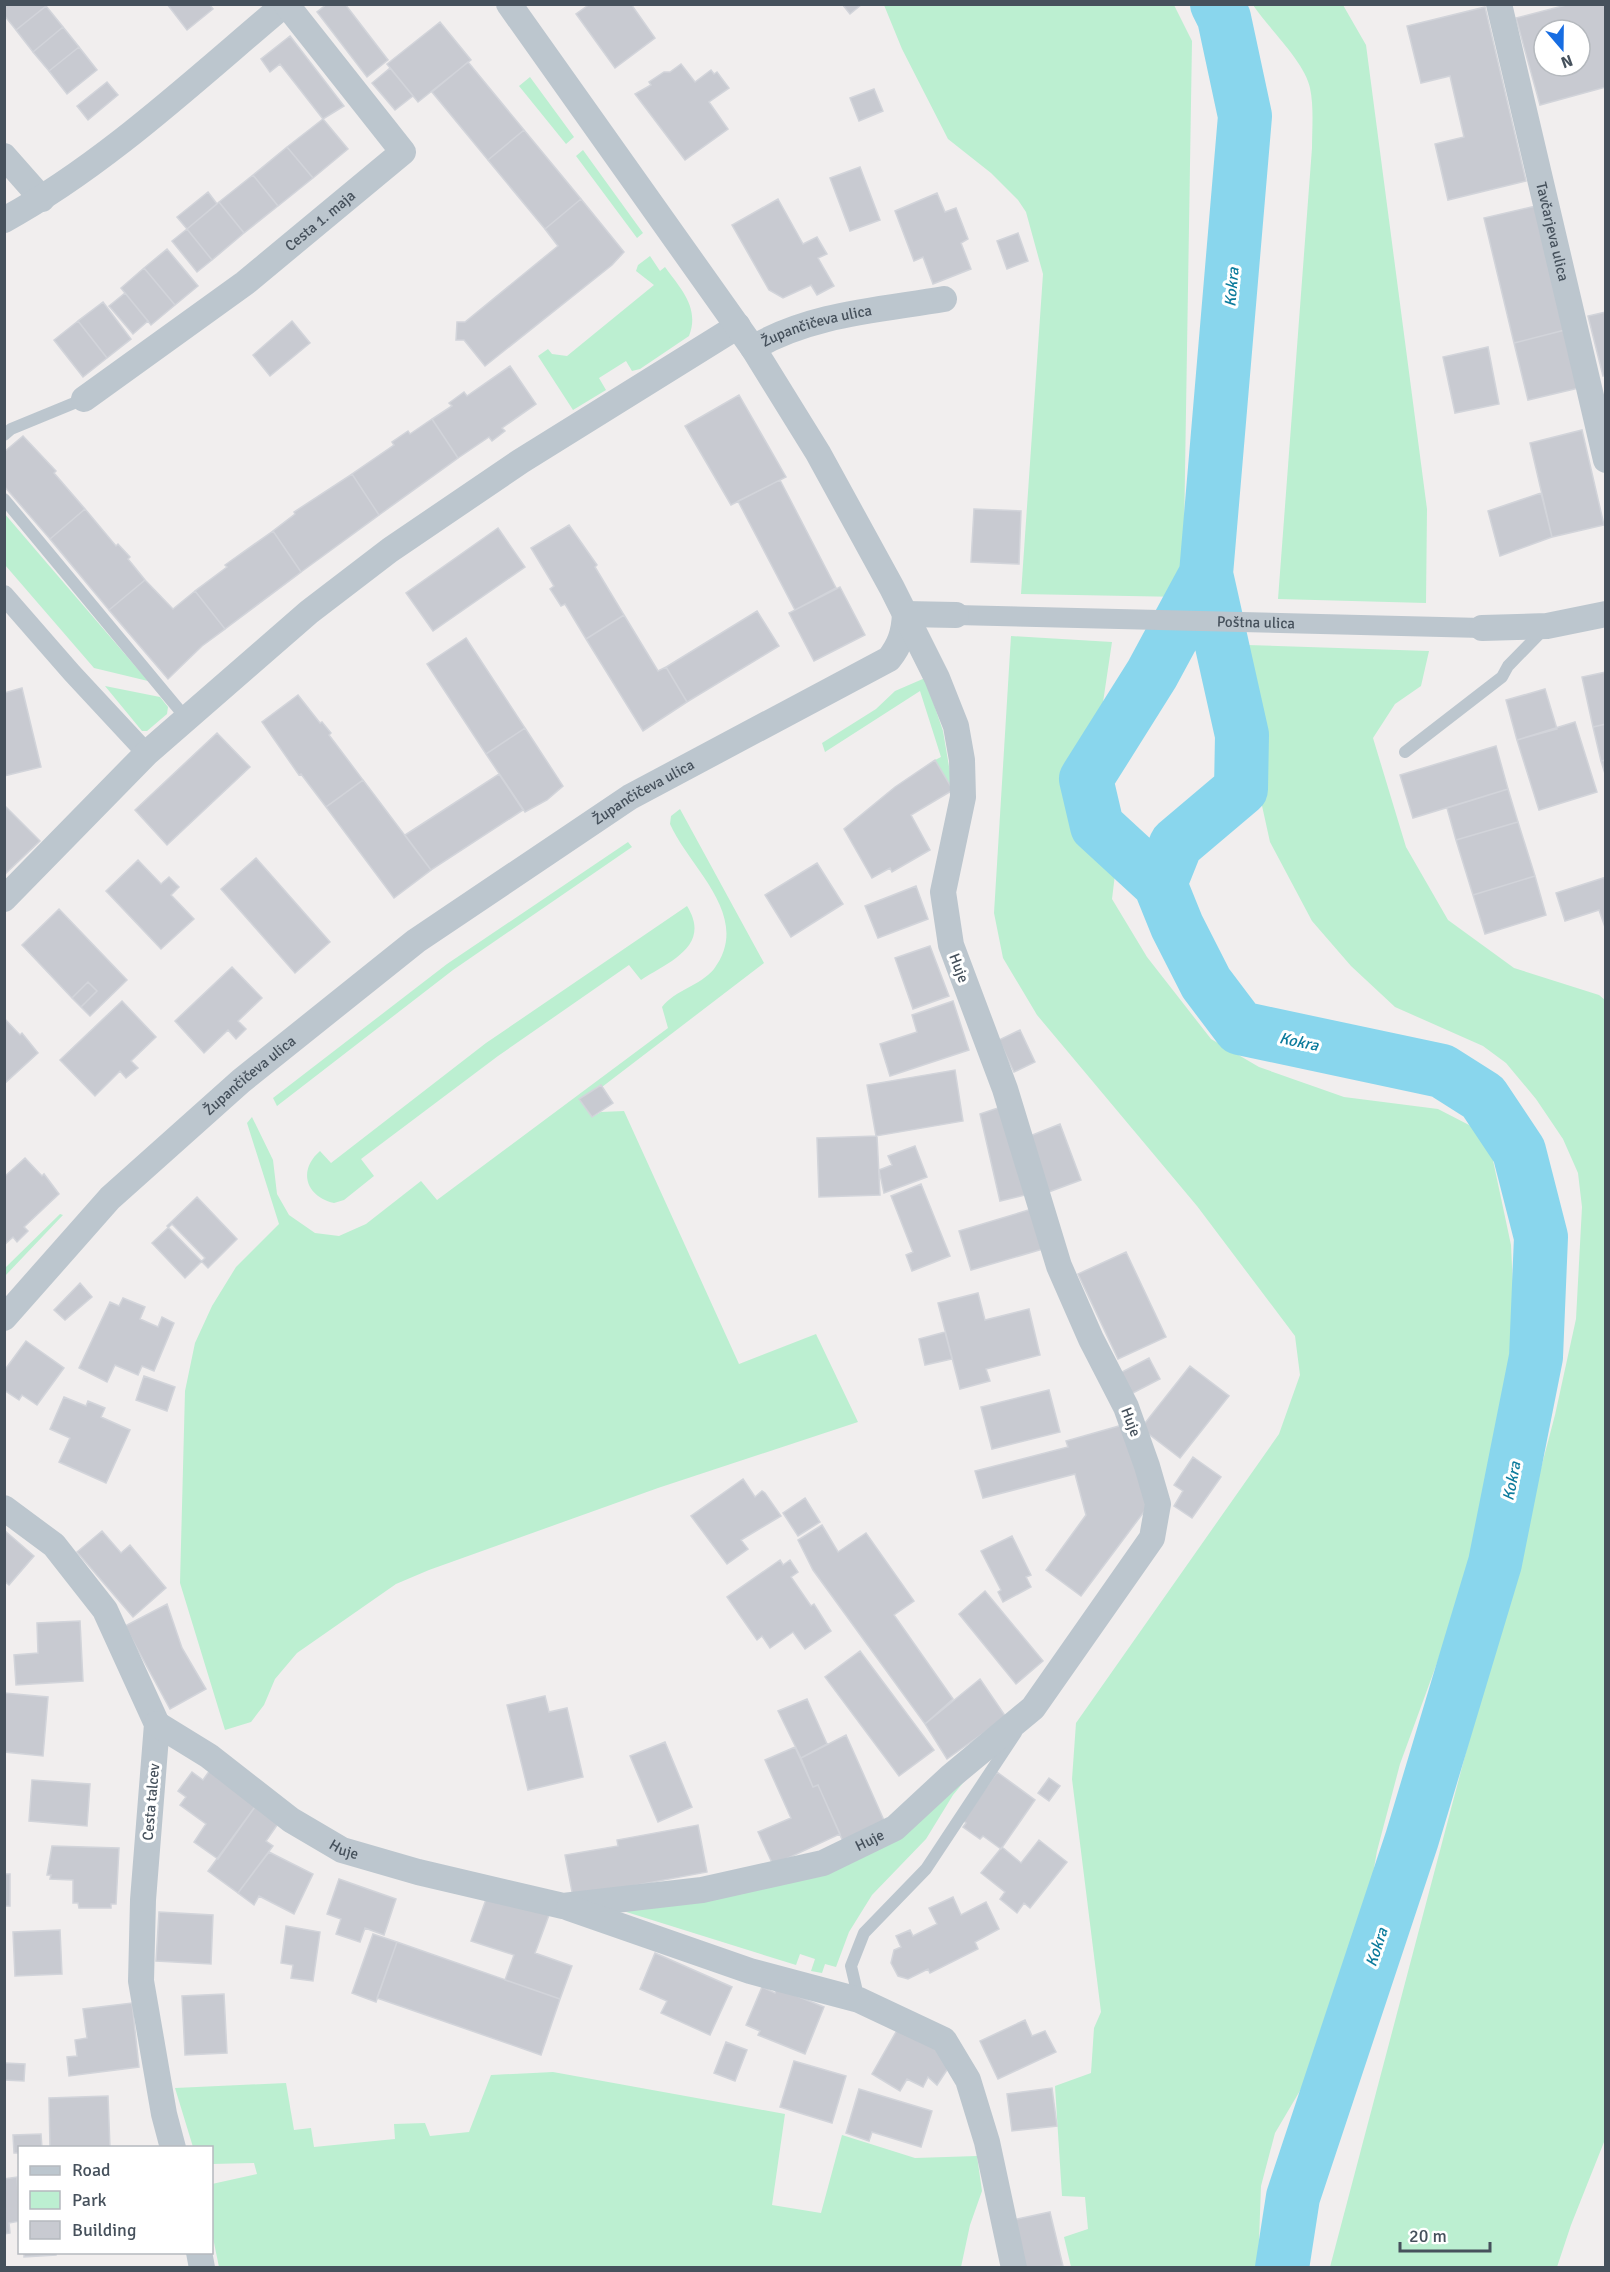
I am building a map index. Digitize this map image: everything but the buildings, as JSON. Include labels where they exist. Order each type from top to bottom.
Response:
[{"type":"street","name":"Cesta 1. maja","points":[[4,220],[42,199],[99,158],[286,4],[403,152],[245,283],[84,399]]},
{"type":"street","points":[[509,4],[753,348]]},
{"type":"street","name":"Tavčarjeva ulica","points":[[1499,4],[1605,460]]},
{"type":"street","points":[[4,156],[42,199]]},
{"type":"street","name":"Župančičeva ulica","points":[[6,1315],[110,1197],[241,1081],[416,941],[630,797],[889,659],[898,647],[904,631],[905,614],[818,453],[753,348],[775,335],[812,322],[944,299]]},
{"type":"street","points":[[4,899],[144,756],[309,612],[390,550],[521,461],[738,326]]},
{"type":"street","points":[[4,595],[138,744]]},
{"type":"street","points":[[4,614],[31,626]]},
{"type":"street","name":"Poštna ulica","points":[[905,614],[1482,628],[1547,626],[1605,614]]},
{"type":"street","name":"Huje","points":[[563,1906],[702,1890],[823,1863],[895,1828],[950,1777],[1033,1708],[1152,1538],[1158,1504],[1125,1407],[1091,1339],[1059,1266],[1005,1089],[951,945],[943,892],[963,797],[962,760],[956,726],[937,678],[905,614]]},
{"type":"street","name":"Cesta talcev","points":[[4,1508],[54,1545],[105,1610],[157,1724],[143,1900],[141,1981],[164,2114],[172,2146]]},
{"type":"street","name":"Huje","points":[[157,1724],[209,1756],[291,1820],[342,1850],[418,1872],[563,1906],[750,1971],[859,2001],[944,2040],[968,2080],[987,2142],[1014,2268]]},
{"type":"lane","points":[[4,435],[11,429],[84,399]]},
{"type":"lane","points":[[4,500],[186,718]]},
{"type":"lane","points":[[1405,752],[1502,677],[1508,666],[1547,626]]},
{"type":"lane","points":[[859,2001],[851,1966],[864,1933],[926,1869],[1033,1708]]},
{"type":"green space","points":[[884,5],[1174,5],[1192,41],[1183,597],[1021,594],[1043,274],[1026,212],[1018,200],[991,173],[948,139],[902,49]]},
{"type":"green space","points":[[1253,5],[1343,5],[1366,45],[1427,509],[1426,603],[1278,599],[1312,148],[1312,110],[1310,88],[1301,67]]},
{"type":"green space","points":[[530,77],[574,137],[566,144],[519,86]]},
{"type":"green space","points":[[583,150],[643,233],[637,238],[576,156]]},
{"type":"green space","points":[[650,256],[660,271],[665,267],[687,299],[692,316],[689,336],[640,369],[632,371],[626,361],[599,378],[606,390],[573,410],[538,356],[548,349],[552,354],[567,356],[654,285],[636,271],[638,265]]},
{"type":"green space","points":[[4,513],[148,681],[94,668],[5,565]]},
{"type":"green space","points":[[1011,636],[1112,642],[1092,776],[1117,858],[1112,899],[1147,957],[1211,1039],[1259,1067],[1344,1097],[1438,1109],[1471,1126],[1491,1151],[1511,1245],[1515,1331],[1509,1419],[1482,1540],[1400,1764],[1377,1851],[1359,1953],[1324,2050],[1275,2133],[1261,2186],[1258,2267],[1071,2267],[1064,2237],[1088,2229],[1085,2197],[1062,2196],[1055,2086],[1091,2073],[1094,2028],[1101,2012],[1072,1779],[1076,1723],[1279,1434],[1300,1375],[1295,1336],[1197,1206],[1037,1015],[1003,958],[994,913]]},
{"type":"green space","points":[[1247,645],[1429,651],[1421,686],[1395,704],[1373,738],[1406,847],[1448,920],[1514,968],[1599,995],[1605,1000],[1606,2137],[1557,2267],[1330,2267],[1555,1415],[1576,1319],[1582,1207],[1578,1173],[1563,1139],[1536,1099],[1506,1063],[1483,1046],[1395,1007],[1351,966],[1312,921],[1270,842],[1257,783],[1245,765],[1242,723]]},
{"type":"green space","points":[[925,678],[943,731],[953,790],[935,760],[941,757],[920,691],[825,752],[822,743],[876,709],[895,691]]},
{"type":"green space","points":[[105,686],[160,697],[168,707],[167,714],[147,731],[142,731]]},
{"type":"green space","points":[[680,809],[764,963],[602,1087],[600,1085],[580,1100],[592,1117],[601,1112],[624,1111],[739,1364],[816,1334],[858,1422],[658,1488],[396,1584],[297,1653],[275,1679],[264,1705],[251,1722],[225,1730],[180,1583],[185,1391],[195,1343],[212,1306],[236,1267],[279,1224],[247,1123],[252,1117],[273,1160],[277,1194],[289,1215],[315,1233],[339,1236],[366,1224],[421,1181],[437,1200],[668,1028],[662,1007],[667,1001],[702,980],[714,969],[724,949],[726,930],[722,912],[714,894],[670,824],[671,816]]},
{"type":"green space","points":[[628,842],[632,847],[453,970],[277,1106],[273,1098],[447,964]]},
{"type":"green space","points":[[687,906],[693,920],[694,932],[691,942],[674,959],[641,980],[629,965],[498,1056],[361,1159],[374,1176],[344,1200],[334,1203],[316,1195],[308,1182],[307,1174],[313,1158],[320,1151],[331,1163],[486,1043]]},
{"type":"green space","points":[[60,1214],[63,1215],[5,1276],[5,1268]]},
{"type":"green space","points":[[996,1743],[953,1795],[926,1839],[872,1895],[849,1932],[836,1967],[825,1964],[822,1973],[811,1971],[815,1959],[800,1954],[796,1965],[620,1910],[827,1870]]},
{"type":"green space","points":[[553,2072],[785,2114],[772,2205],[821,2213],[842,2135],[915,2158],[977,2156],[982,2191],[970,2225],[961,2267],[219,2267],[213,2238],[213,2184],[257,2174],[254,2163],[213,2164],[213,2146],[193,2146],[175,2088],[286,2083],[294,2130],[311,2128],[314,2147],[395,2139],[394,2124],[425,2123],[430,2136],[469,2132],[491,2075]]},
{"type":"waterway","name":"Kokra","points":[[1217,4],[1224,18],[1245,116],[1206,574],[1242,735],[1241,789],[1176,844],[1160,884],[1177,926],[1206,983],[1240,1028],[1442,1071],[1483,1097],[1519,1151],[1541,1237],[1536,1357],[1495,1563],[1412,1839],[1293,2197],[1282,2268]]},
{"type":"waterway","name":"Kokra","points":[[1160,884],[1097,826],[1086,779],[1152,674],[1206,574]]}]
